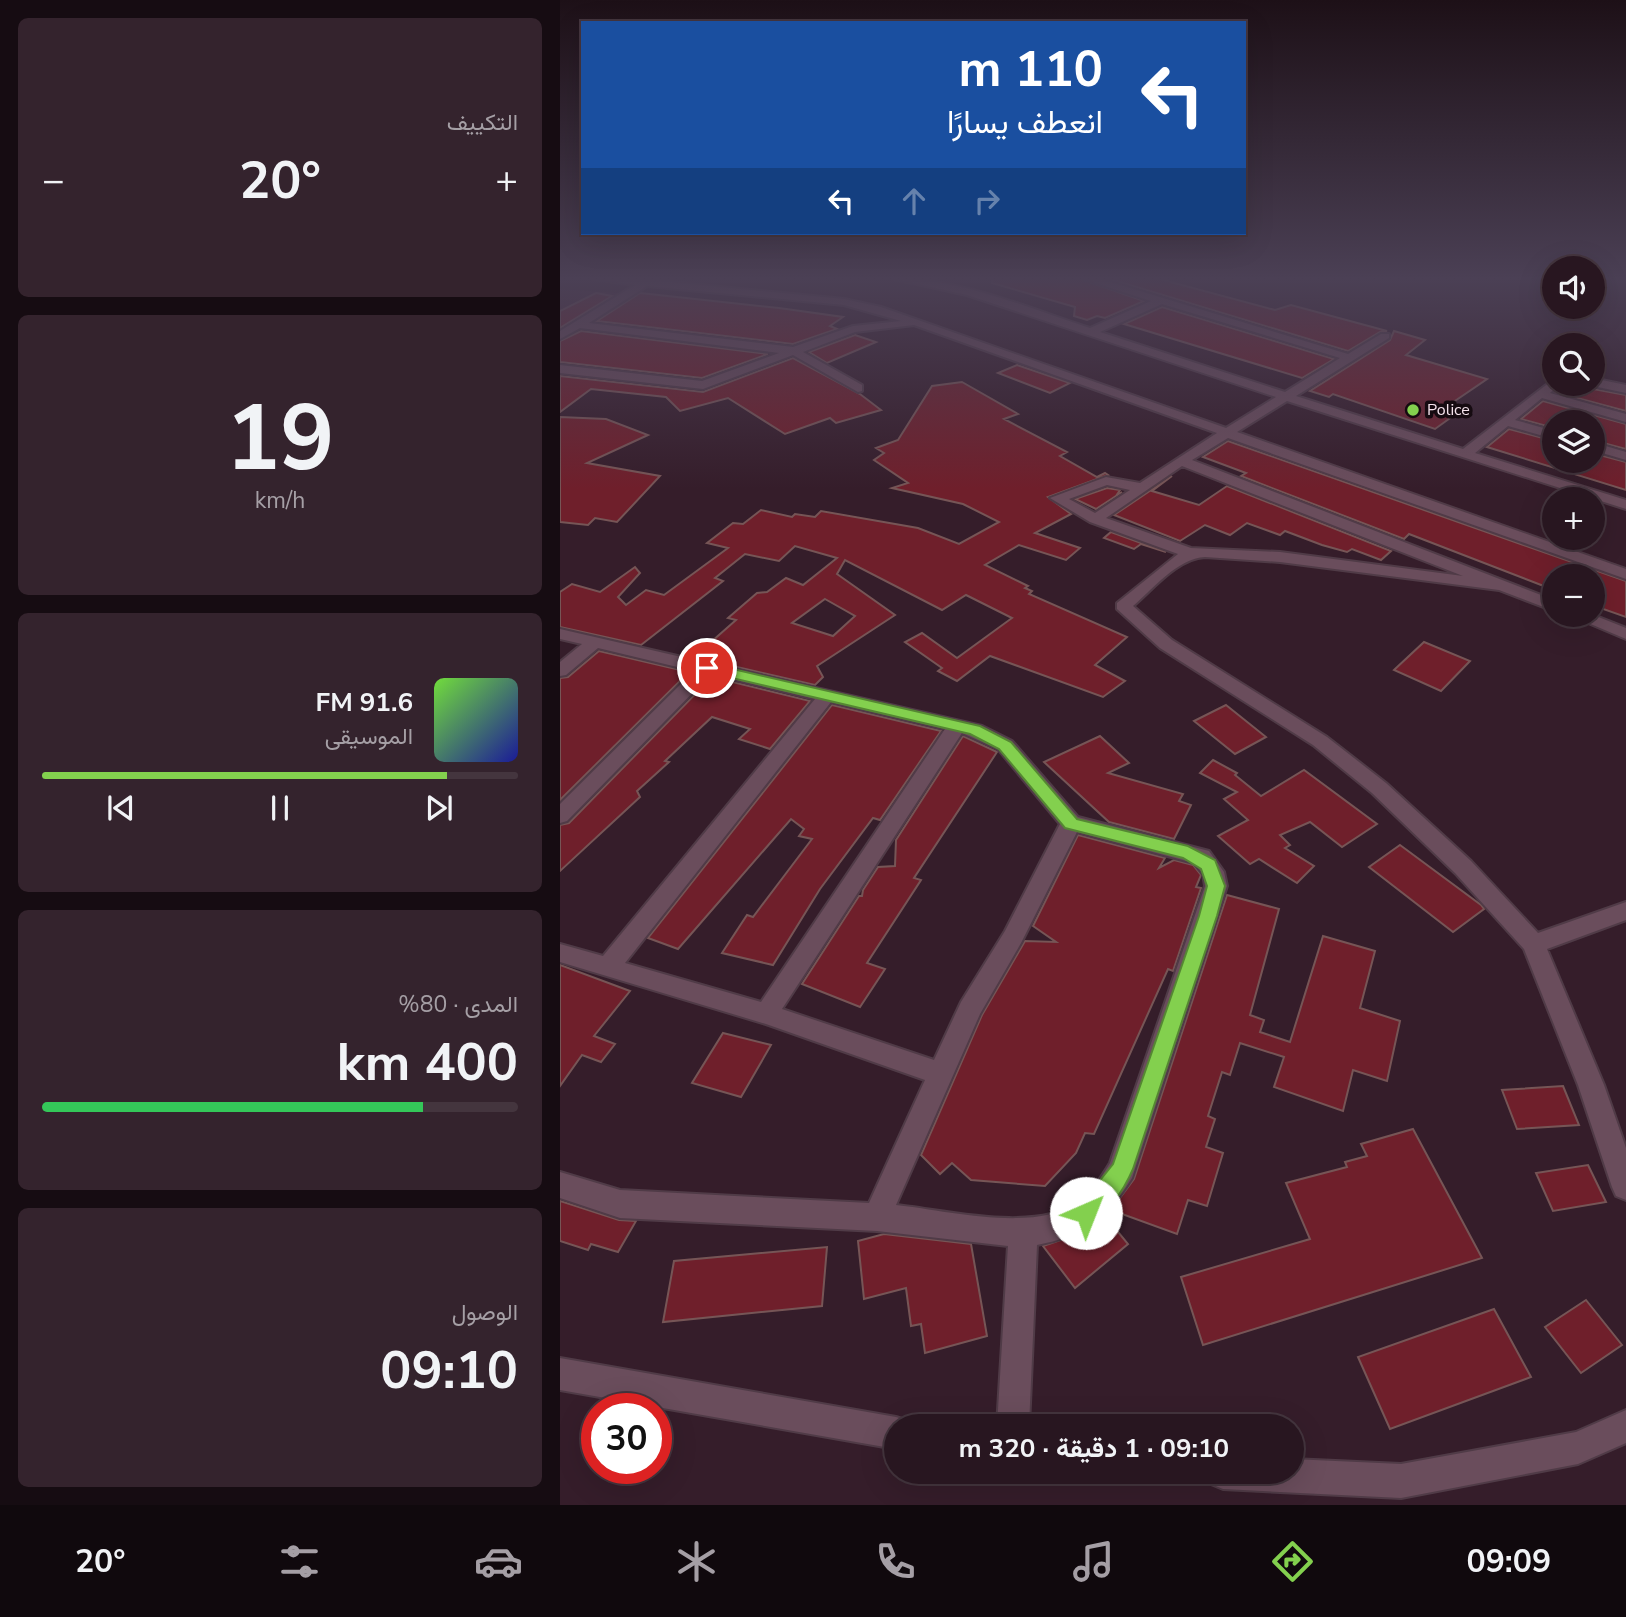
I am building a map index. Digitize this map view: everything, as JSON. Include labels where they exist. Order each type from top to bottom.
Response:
[{"type":"street","points":[[771,348],[794,351],[858,388]]},
{"type":"street","points":[[560,369],[703,385],[801,348]]},
{"type":"street","points":[[996,348],[1626,574]]},
{"type":"street","points":[[1139,348],[1626,505]]},
{"type":"street","points":[[1318,348],[1351,358]]},
{"type":"street","points":[[1095,519],[1228,431],[1366,348]]},
{"type":"street","points":[[1605,385],[1626,390]]},
{"type":"street","points":[[1465,454],[1541,394],[1626,418]]},
{"type":"street","points":[[1506,422],[1542,432]]},
{"type":"street","points":[[1605,450],[1626,456]]},
{"type":"street","points":[[1181,461],[1542,601]]},
{"type":"street","points":[[1143,488],[1106,481],[1056,498],[1095,519],[1190,553],[1229,552],[1280,557],[1503,586]]},
{"type":"street","points":[[1190,553],[1123,606],[1166,644],[1320,741],[1379,789],[1463,867],[1534,944],[1591,1086],[1626,1187]]},
{"type":"street","points":[[1605,626],[1626,634]]},
{"type":"street","points":[[560,634],[958,724],[1005,746],[1071,824],[1201,857],[1213,872],[1216,886],[1122,1169],[1107,1192],[1086,1213],[1062,1226],[1023,1233],[877,1217],[620,1204],[560,1185]]},
{"type":"street","points":[[560,671],[594,643]]},
{"type":"street","points":[[560,816],[707,668]]},
{"type":"street","points":[[609,966],[828,694]]},
{"type":"street","points":[[766,1014],[958,724]]},
{"type":"street","points":[[877,1217],[939,1073],[970,1009],[1013,937],[1071,824]]},
{"type":"street","points":[[1534,944],[1626,911]]},
{"type":"street","points":[[560,953],[766,1014],[939,1073]]},
{"type":"street","points":[[1014,1414],[1023,1233]]},
{"type":"street","points":[[560,1374],[884,1431]]},
{"type":"street","points":[[1304,1476],[1401,1481],[1578,1448],[1626,1426]]},
{"type":"building","points":[[560,348],[721,348],[768,354],[702,378],[560,362]]},
{"type":"building","points":[[819,348],[861,348],[827,363],[809,352]]},
{"type":"building","points":[[1204,348],[1298,348],[1334,359],[1302,378]]},
{"type":"building","points":[[1377,348],[1415,348],[1406,355],[1487,379],[1446,407],[1460,411],[1435,429],[1333,394],[1329,397],[1310,391]]},
{"type":"building","points":[[793,358],[860,394],[881,410],[836,423],[830,418],[785,434],[728,398],[680,411],[666,397],[591,389],[560,412],[560,376],[703,392]]},
{"type":"building","points":[[1017,365],[1070,383],[1050,393],[998,373]]},
{"type":"building","points":[[962,382],[1018,414],[1004,419],[1067,452],[1060,456],[1097,477],[1105,473],[1108,475],[1048,497],[1071,514],[1035,533],[1080,548],[1066,560],[1019,545],[985,565],[1028,586],[1025,588],[1032,591],[1029,594],[1127,637],[1095,665],[1125,681],[1103,697],[990,656],[957,681],[938,671],[942,668],[905,642],[922,633],[957,658],[1012,618],[966,595],[942,610],[845,560],[837,574],[895,615],[817,666],[823,677],[815,685],[694,657],[736,620],[728,618],[757,593],[767,592],[786,578],[803,585],[837,558],[795,546],[779,561],[745,554],[715,578],[723,581],[641,645],[560,627],[560,592],[572,584],[600,592],[635,567],[640,573],[618,597],[626,605],[646,590],[664,595],[728,548],[707,543],[733,523],[743,524],[761,510],[792,517],[795,514],[815,517],[821,511],[918,528],[959,544],[999,522],[963,504],[892,488],[908,483],[874,460],[884,453],[876,448],[898,440],[932,386]],"holes":[[[825,599],[855,616],[833,636],[792,623]]]},
{"type":"building","points":[[1605,391],[1626,395],[1626,411],[1570,396],[1605,396]]},
{"type":"building","points":[[1543,401],[1575,410],[1542,410],[1542,425],[1521,419]]},
{"type":"building","points":[[560,417],[606,419],[648,435],[587,463],[660,476],[617,522],[595,518],[588,525],[560,522]]},
{"type":"building","points":[[1605,418],[1626,424],[1626,449],[1605,443]]},
{"type":"building","points":[[1509,429],[1542,438],[1542,464],[1487,447]]},
{"type":"building","points":[[1228,441],[1578,564],[1542,564],[1542,585],[1409,534],[1404,539],[1241,476],[1246,473],[1203,457]]},
{"type":"building","points":[[1605,456],[1626,462],[1626,490],[1571,473],[1605,473]]},
{"type":"building","points":[[1172,476],[1152,491],[1199,505],[1227,486],[1391,551],[1381,560],[1352,549],[1347,552],[1285,531],[1280,535],[1247,523],[1230,535],[1205,525],[1180,541],[1114,515]]},
{"type":"building","points":[[1107,488],[1120,490],[1116,496],[1096,509],[1075,499]]},
{"type":"building","points":[[1111,532],[1166,552],[1141,544],[1134,549],[1104,538]]},
{"type":"building","points":[[1605,574],[1626,581],[1626,617],[1605,610]]},
{"type":"building","points":[[1424,642],[1470,661],[1441,691],[1394,670]]},
{"type":"building","points":[[599,651],[689,672],[560,800],[560,678],[568,677]]},
{"type":"building","points":[[712,677],[810,701],[770,749],[739,739],[750,729],[712,717],[637,791],[640,797],[560,871],[560,825],[569,823]]},
{"type":"building","points":[[832,705],[941,731],[880,820],[873,818],[820,889],[773,965],[722,953],[747,915],[753,917],[812,839],[799,836],[804,829],[791,819],[678,949],[648,938]]},
{"type":"building","points":[[1226,705],[1266,737],[1235,754],[1194,721]]},
{"type":"building","points":[[963,736],[997,752],[914,878],[921,880],[867,963],[885,969],[860,1007],[802,984],[859,896],[862,896],[878,867],[895,866],[896,840]]},
{"type":"building","points":[[1100,736],[1129,763],[1108,773],[1183,794],[1179,801],[1191,805],[1174,839],[1109,822],[1044,762]]},
{"type":"building","points":[[1213,760],[1237,773],[1235,775],[1261,796],[1304,770],[1377,824],[1342,847],[1310,822],[1280,835],[1290,845],[1285,848],[1314,866],[1297,883],[1259,859],[1250,864],[1218,836],[1248,820],[1224,799],[1237,792],[1200,773]]},
{"type":"building","points":[[1078,835],[1165,858],[1159,868],[1174,860],[1193,865],[1201,875],[1196,887],[1201,888],[1173,971],[1168,969],[1094,1134],[1085,1133],[1076,1153],[1045,1186],[971,1180],[952,1163],[940,1174],[921,1155],[982,1015],[1025,941],[1056,942],[1033,926]]},
{"type":"building","points":[[1400,845],[1484,909],[1453,932],[1369,867]]},
{"type":"building","points":[[1227,895],[1279,909],[1250,1015],[1264,1020],[1260,1032],[1290,1042],[1323,936],[1375,951],[1360,1008],[1400,1021],[1387,1081],[1353,1070],[1343,1111],[1274,1087],[1284,1057],[1240,1043],[1230,1075],[1222,1072],[1208,1116],[1215,1119],[1206,1147],[1223,1153],[1207,1206],[1188,1200],[1177,1234],[1111,1210],[1134,1179]]},
{"type":"building","points":[[560,965],[630,991],[594,1036],[615,1044],[601,1062],[582,1055],[560,1086]]},
{"type":"building","points":[[723,1033],[771,1045],[741,1097],[692,1083]]},
{"type":"building","points":[[1563,1086],[1579,1125],[1517,1129],[1502,1090]]},
{"type":"building","points":[[1413,1129],[1482,1258],[1203,1345],[1181,1277],[1310,1239],[1286,1183],[1347,1167],[1345,1162],[1367,1156],[1361,1144]]},
{"type":"building","points":[[1588,1165],[1606,1202],[1553,1211],[1536,1173]]},
{"type":"building","points":[[560,1201],[619,1220],[636,1221],[618,1252],[591,1244],[588,1250],[560,1241]]},
{"type":"building","points":[[1105,1216],[1128,1244],[1075,1288],[1043,1246],[1081,1233]]},
{"type":"building","points":[[884,1234],[971,1244],[987,1336],[925,1353],[921,1324],[911,1326],[906,1288],[864,1299],[858,1241]]},
{"type":"building","points":[[827,1247],[822,1306],[663,1322],[674,1261]]},
{"type":"building","points":[[1586,1300],[1622,1345],[1581,1373],[1545,1327]]},
{"type":"building","points":[[1494,1309],[1531,1377],[1390,1429],[1358,1357]]},
{"type":"place","name":"Police","points":[[1413,410]]},
{"type":"route","points":[[707,668],[975,730],[1005,746],[1071,824],[1188,853],[1201,857],[1209,865],[1216,886],[1208,916],[1122,1169],[1107,1192],[1086,1213]]}]
